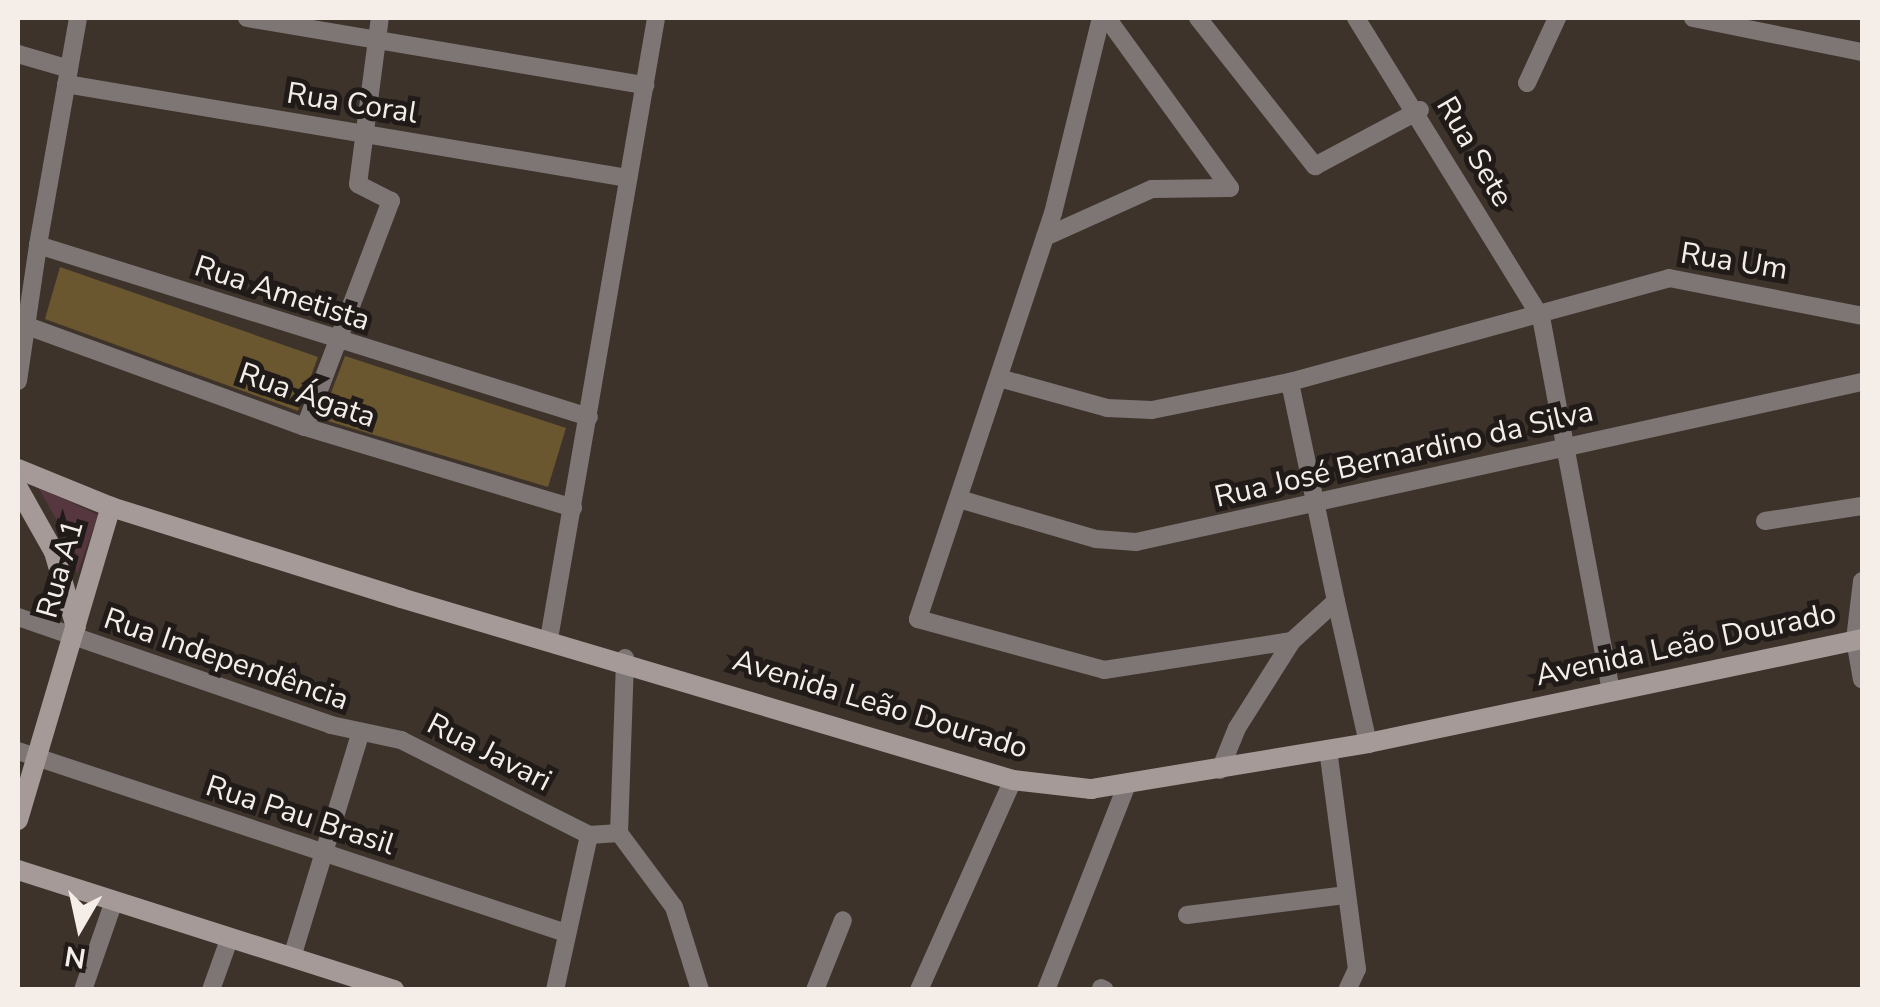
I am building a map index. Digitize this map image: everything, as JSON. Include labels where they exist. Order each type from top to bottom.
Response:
[{"type":"main road","name":"Avenida Leão Dourado","points":[[18,470],[110,507],[548,639],[625,658],[1013,780],[1126,786],[1368,743],[1859,639]]},
{"type":"main road","points":[[18,488],[54,552],[74,632]]},
{"type":"main road","name":"Rua A1","points":[[18,820],[40,759],[110,507]]},
{"type":"main road","points":[[18,870],[292,957],[330,980],[394,990]]},
{"type":"street","points":[[18,381],[22,323],[78,18]]},
{"type":"street","points":[[247,18],[645,85]]},
{"type":"street","points":[[306,427],[391,201],[358,184],[380,18]]},
{"type":"street","points":[[548,639],[656,18]]},
{"type":"street","points":[[1045,237],[1152,189],[1230,188],[1104,18]]},
{"type":"street","points":[[1104,18],[1045,237],[917,611],[930,628],[1104,670],[1292,641]]},
{"type":"street","points":[[1198,18],[1315,166],[1420,110]]},
{"type":"street","name":"Rua Sete","points":[[1356,18],[1420,110],[1541,317]]},
{"type":"street","points":[[1528,84],[1557,18]]},
{"type":"street","points":[[1692,18],[1862,52]]},
{"type":"street","name":"Rua Coral","points":[[18,54],[68,76],[364,133],[628,178]]},
{"type":"street","name":"Rua Ametista","points":[[38,244],[336,341],[589,417]]},
{"type":"street","name":"Rua Um","points":[[999,378],[1132,410],[1290,382],[1541,317],[1669,278],[1862,316]]},
{"type":"street","points":[[1541,317],[1560,447],[1610,690]]},
{"type":"street","name":"Rua Ágata","points":[[22,323],[306,427],[573,508]]},
{"type":"street","points":[[1290,382],[1368,743]]},
{"type":"street","name":"Rua José Bernardino da Silva","points":[[958,499],[1120,542],[1319,506],[1560,447],[1862,382]]},
{"type":"street","points":[[1765,521],[1862,506]]},
{"type":"street","points":[[1862,582],[1862,679]]},
{"type":"street","points":[[1220,770],[1237,728],[1292,641],[1336,602]]},
{"type":"street","name":"Rua Independência","points":[[18,617],[74,632],[360,734]]},
{"type":"street","points":[[625,658],[619,833],[674,907],[700,990]]},
{"type":"street","points":[[292,957],[360,734]]},
{"type":"street","name":"Rua Javari","points":[[360,734],[422,749],[589,835]]},
{"type":"street","points":[[1328,749],[1344,895],[1357,969],[1348,990]]},
{"type":"street","name":"Rua Pau Brasil","points":[[18,751],[566,934]]},
{"type":"street","points":[[919,990],[1013,780]]},
{"type":"street","points":[[1046,990],[1126,786]]},
{"type":"street","points":[[555,990],[589,835],[619,833]]},
{"type":"street","points":[[1187,914],[1344,895]]},
{"type":"street","points":[[83,990],[114,901]]},
{"type":"street","points":[[818,989],[843,920]]},
{"type":"street","points":[[211,990],[230,936]]},
{"type":"shaded area","points":[[38,487],[98,515],[77,574],[65,535]]},
{"type":"building","points":[[60,267],[318,357],[298,411],[45,319]]},
{"type":"building","points":[[345,356],[566,428],[548,487],[321,419]]}]
